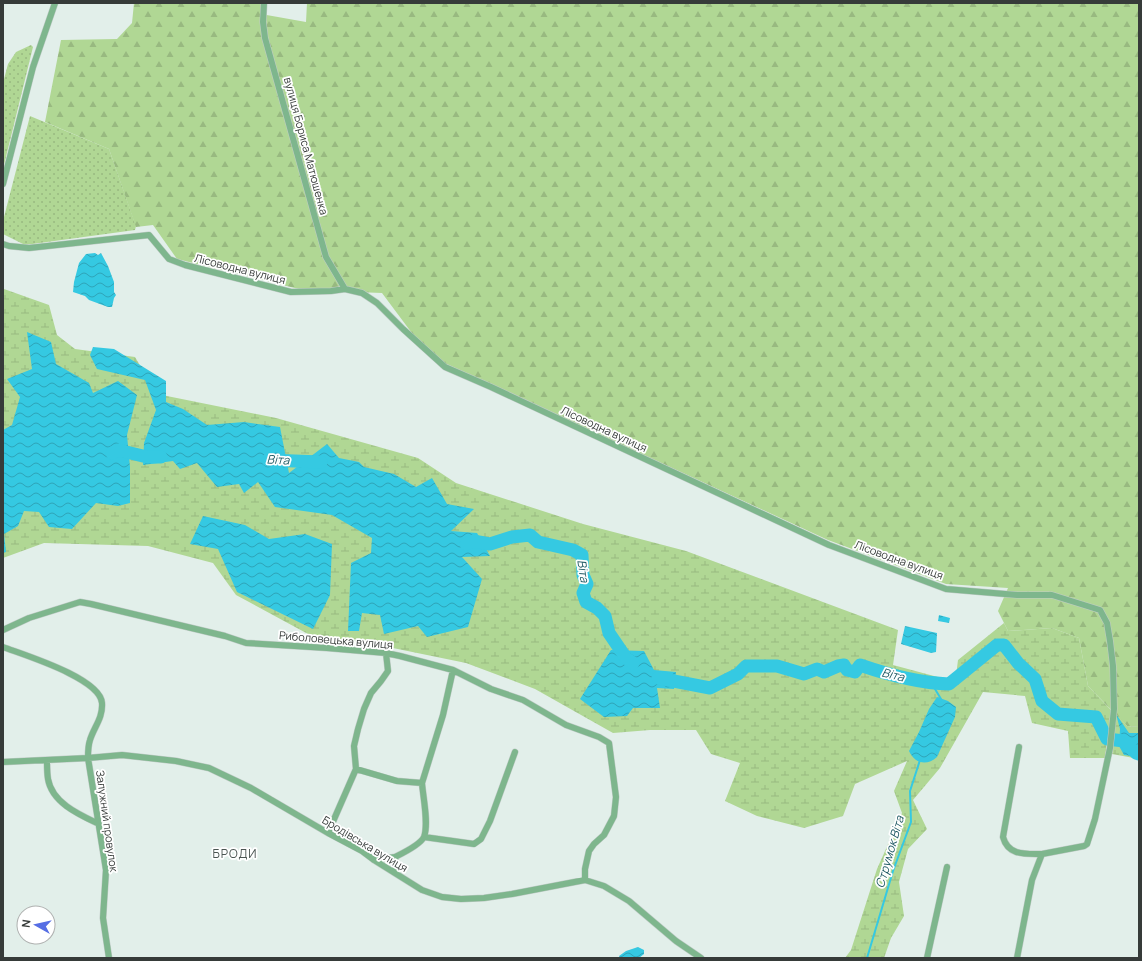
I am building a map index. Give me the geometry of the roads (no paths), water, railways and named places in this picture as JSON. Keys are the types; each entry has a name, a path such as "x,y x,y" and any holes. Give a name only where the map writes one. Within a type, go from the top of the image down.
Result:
{"street":[{"path":"3,184 33,67 55,3"},
{"name":"вулиця Бориса Матюшенка","path":"264,3 263,22 265,38 326,257 345,289"},
{"name":"Лісоводна вулиця","path":"3,244 29,248 149,235 169,259 185,265 291,292 331,291 345,289 362,293 377,302 403,329 445,367 491,387 829,545 946,588 1017,595 1052,596 1100,610 1107,623 1114,666 1114,709 1110,748 1095,819 1087,844 1084,846 1042,854"},
{"name":"Риболовецька вулиця","path":"3,630 29,618 80,602 225,636 246,643 327,648 386,653 400,656 453,670 491,689 523,700 566,725 599,737 609,743 616,797 614,816 604,835 594,844 590,851 585,869 585,880"},
{"name":"Залужний провулок","path":"3,647 74,675 94,688 102,701 100,717 89,740 88,758 106,870 103,918 109,958"},
{"path":"328,833 356,769 354,746 364,709 371,693 388,671 386,653"},
{"path":"374,860 395,857 418,844 424,837 426,821 422,783 442,715 453,670"},
{"path":"1017,958 1032,880 1042,854 1016,852 1007,846 1003,837 1019,747"},
{"path":"424,837 474,844 481,839 490,821 515,752"},
{"name":"Бродівська вулиця","path":"3,762 122,755 176,761 209,768 251,788 362,851 422,890 442,897 461,899 484,898 585,880 604,886 629,901 676,941 701,958"},
{"path":"47,760 48,780 54,793 63,803 78,814 99,824"},
{"path":"356,769 397,781 422,783"},
{"path":"395,857 396,873"},
{"path":"927,958 947,866"}],"water":[{"path":"95,253 98,255 101,253 114,282 114,292 116,295 112,307 89,300 85,296 73,292 79,263 86,254"},
{"path":"27,332 51,342 56,364 89,383 93,393 118,381 137,395 127,435 130,467 130,503 118,506 96,503 72,529 49,527 39,512 24,511 18,526 4,534 6,552 3,553 3,430 12,425 20,397 7,379 32,369"},
{"path":"93,347 114,349 166,381 166,402 183,409 207,425 244,422 280,427 289,473 327,444 339,458 359,462 364,467 394,474 416,487 432,478 447,504 474,509 451,531 477,533 490,556 462,557 482,579 468,627 427,637 418,626 384,634 380,615 362,613 359,631 348,631 351,563 371,553 372,538 332,515 275,507 258,482 244,493 239,484 217,487 197,463 180,469 173,461 143,465 144,443 156,410 145,380 97,369 90,355"},
{"path":"203,516 245,525 269,539 305,534 332,544 330,595 313,629 237,592 218,549 190,544"},
{"path":"939,615 950,618 949,623 938,621"},
{"path":"905,626 937,633 936,652 931,653 901,644"},
{"path":"611,650 644,651 654,670 676,672 674,689 657,688 660,708 633,708 627,716 604,717 580,699"},
{"path":"937,697 948,701 956,707 955,717 937,757 929,762 918,761 914,759 909,751 929,709"},
{"path":"1116,714 1129,733 1139,733 1139,757 1124,755 1119,746 1120,729"},
{"path":"638,947 644,950 644,954 639,958 620,958 619,956 626,951"}],"waterway":[{"name":"Віта","path":"112,453 118,450 147,457 161,457"},
{"name":"Віта","path":"268,460 321,462"},
{"name":"Віта","path":"466,544 473,541 490,544 512,537 530,535 538,542 573,550 582,555 583,575 587,584 583,593 586,602 597,608 605,616 609,633 626,658 633,663"},
{"name":"Віта","path":"658,678 710,688 738,674 746,666 777,666 804,674 817,669 824,672 844,665 847,670 855,672 860,665 904,678 949,684 997,645 1004,645 1018,663 1035,679 1042,701 1058,714 1096,717 1107,739 1124,741 1136,753 1139,754"},
{"name":"Струмок Віта","path":"932,684 941,701"},
{"name":"Струмок Віта","path":"867,958 893,871 911,822 910,791 920,760"}],"district":[{"name":"БРОДИ","path":"235,854"}]}
